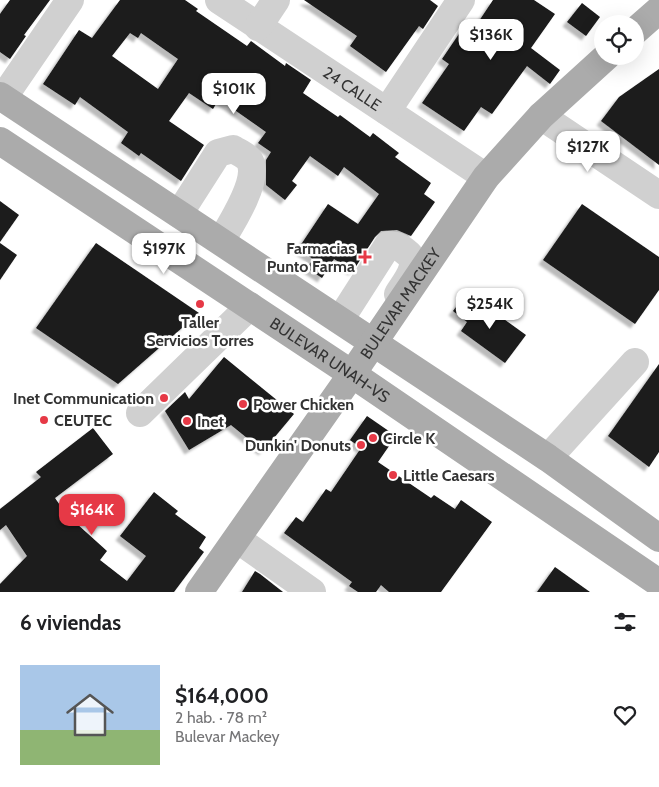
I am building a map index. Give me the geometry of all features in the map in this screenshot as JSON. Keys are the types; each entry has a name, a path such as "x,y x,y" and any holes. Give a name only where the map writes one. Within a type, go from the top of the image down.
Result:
{"main road":[{"path":"644,23 659,10"},
{"name":"BULEVAR MACKEY","path":"199,592 352,374 370,340 486,177 541,116 597,65"},
{"path":"1,97 548,458 659,538"},
{"name":"BULEVAR UNAH-VS","path":"0,141 352,374 659,583"}],"street":[{"path":"1,97 70,0"},
{"name":"24 CALLE","path":"219,0 486,177"},
{"path":"258,27 276,0"},
{"path":"387,111 461,0"},
{"path":"541,116 659,195"},
{"path":"179,214 218,153 233,149 248,158 252,165 247,196 221,241"},
{"path":"340,320 388,244 398,245 410,255 414,268 370,340"},
{"path":"140,413 250,306"},
{"path":"548,458 635,362"},
{"path":"238,539 312,592"}],"building":[{"path":"10,0 50,0 24,35 26,36 10,59 0,52 0,14"},
{"path":"120,0 185,0 198,9 196,11 247,46 251,41 285,66 286,63 311,80 303,93 338,117 340,115 370,137 373,133 399,153 395,157 431,183 424,194 435,202 411,236 397,230 381,231 353,271 334,259 322,278 307,268 313,259 298,249 328,204 358,224 379,194 344,167 338,176 310,156 292,181 297,185 285,200 266,185 266,160 271,152 258,143 266,132 219,99 213,109 189,93 169,121 204,145 181,181 141,153 139,156 121,143 128,132 80,97 75,105 43,84 79,30 92,38","holes":["130,33 138,38 141,33 178,59 158,89 112,56"]},
{"path":"304,0 430,0 438,6 423,29 419,26 386,72 350,46 357,36"},
{"path":"493,0 534,0 555,14 531,48 560,70 550,84 527,66 492,114 481,107 464,131 422,103 449,64 442,59 463,28 471,33"},
{"path":"582,3 597,15 594,15 594,25 586,36 567,22"},
{"path":"659,69 659,165 601,121 619,97"},
{"path":"0,201 19,215 0,242"},
{"path":"582,204 659,257 659,290 635,324 543,260"},
{"path":"0,243 17,255 0,280"},
{"name":"CEUTEC","path":"96,243 199,313 118,384 36,328"},
{"path":"462,299 474,308 479,301 526,335 505,363 461,331 467,322 453,311"},
{"name":"Power Chicken","path":"224,357 294,414 263,451 231,425 189,450 165,411 185,392 189,399"},
{"path":"659,364 659,452 649,467 608,436"},
{"path":"367,416 396,436 378,462 431,498 434,495 455,509 461,500 492,522 441,592 389,592 381,585 376,592 358,592 349,586 352,582 284,533 296,517 303,522 326,489 331,492 361,448 350,440"},
{"path":"93,428 113,454 55,498 66,514 107,551 100,560 127,581 146,556 120,536 154,492 178,511 175,514 206,537 199,548 204,552 174,592 0,592 0,584 27,556 6,525 0,530 0,509 41,477 36,472"},
{"path":"555,567 590,592 537,592"},
{"path":"255,571 260,574 283,592 242,592"}],"place":[{"name":"Farmacias Punto Farma","path":"365,257"},
{"name":"Taller Servicios Torres","path":"200,304"},
{"name":"Inet Communication","path":"164,398"},
{"name":"Power Chicken","path":"243,404"},
{"name":"CEUTEC","path":"44,420"},
{"name":"Inet","path":"187,421"},
{"name":"Circle K","path":"373,438"},
{"name":"Dunkin' Donuts","path":"361,445"},
{"name":"Little Caesars","path":"393,475"}]}
